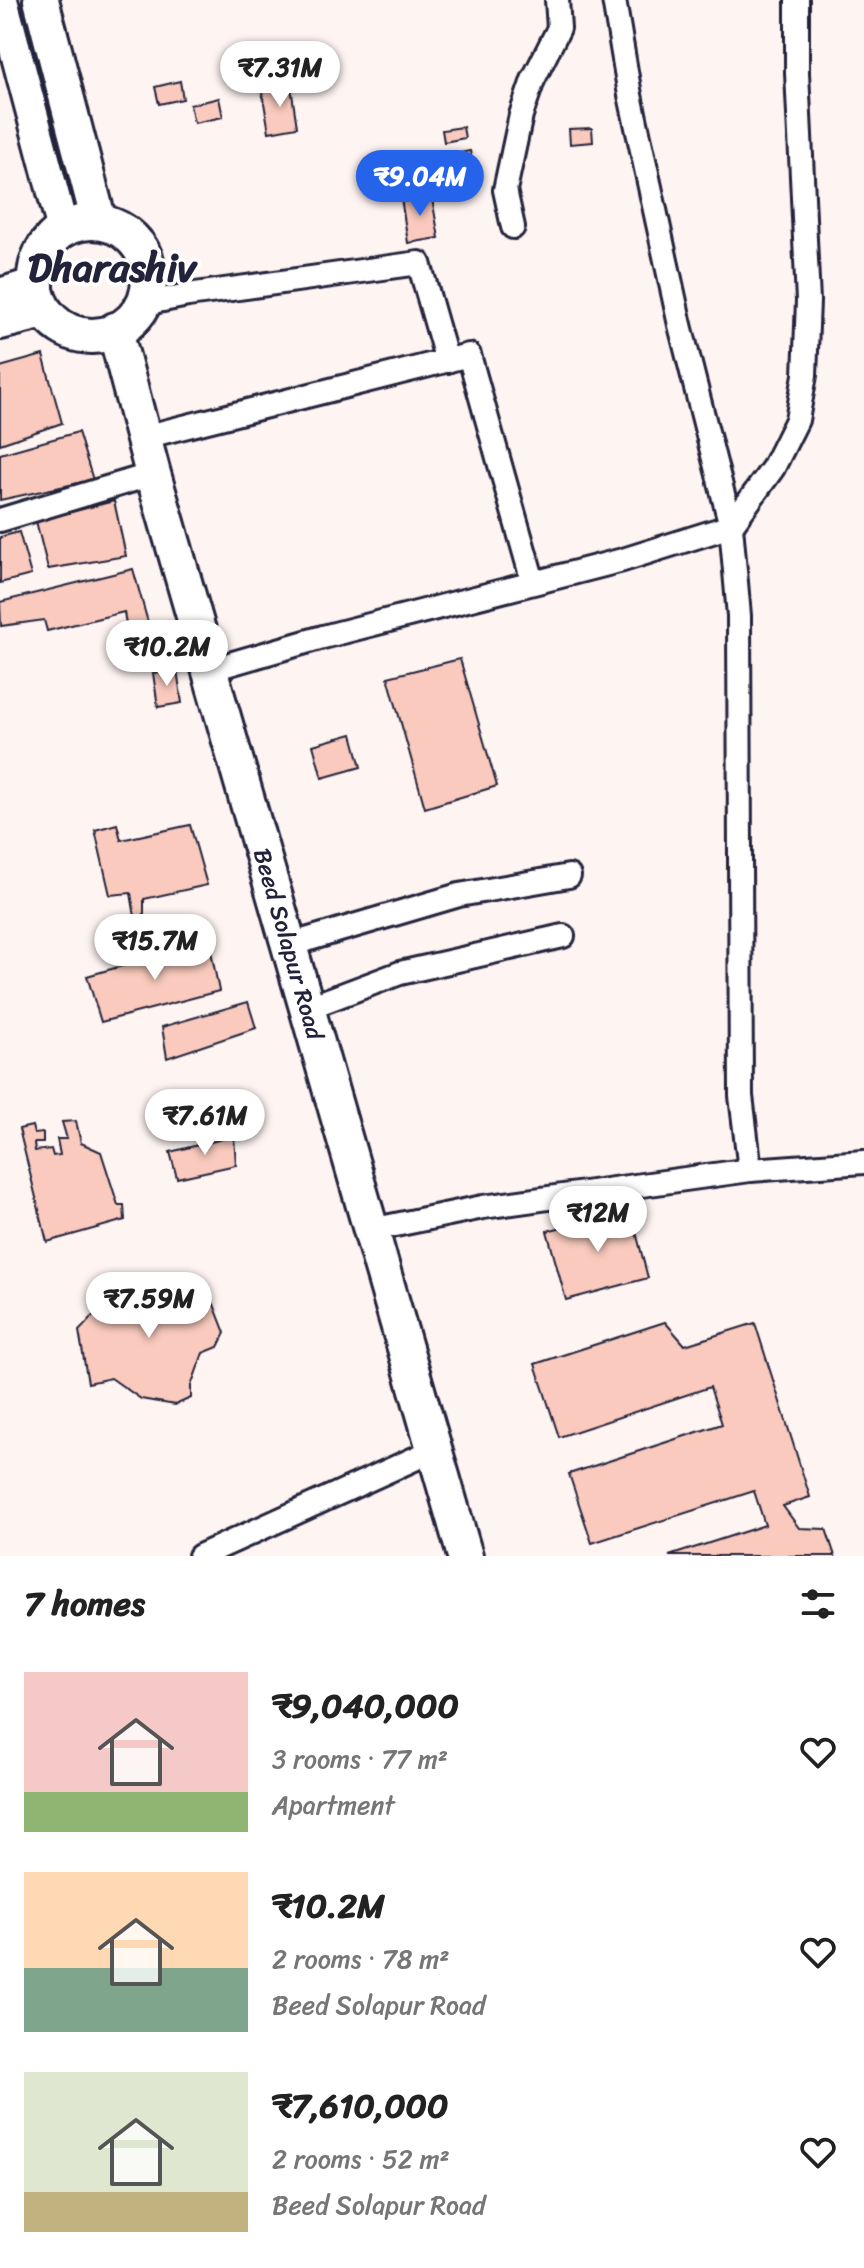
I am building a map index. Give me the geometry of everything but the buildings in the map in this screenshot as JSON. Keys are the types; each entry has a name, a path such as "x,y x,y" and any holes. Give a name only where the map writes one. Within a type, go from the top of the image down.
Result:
{"main road":[{"path":"2,0 63,230"},
{"path":"41,0 99,222"},
{"path":"99,222 115,226 130,236 141,250 148,267 149,284 143,304 132,319 115,330 96,335 76,333 58,325 40,298 35,273 39,256 49,241 79,223 99,222"},
{"path":"0,296 40,298"},
{"path":"0,322 40,298"},
{"name":"Beed Solapur Road","path":"115,330 153,474 465,1556"}],"street":[{"path":"513,227 505,190 521,115 533,80 559,28 557,0"},
{"path":"614,0 630,95 680,325 731,526 739,616 741,1096 750,1170"},
{"path":"209,670 323,637 623,560 731,526 773,468 797,420 805,375 808,301 797,73 797,0"},
{"path":"143,304 419,263 447,361"},
{"path":"144,437 469,355 533,582"},
{"path":"0,520 153,474"},
{"path":"289,945 459,895 569,876"},
{"path":"307,1008 400,973 563,936"},
{"path":"371,1230 483,1207 750,1170 864,1162"},
{"path":"200,1556 434,1450"}],"district":[{"name":"Dharashiv","path":"112,267"}]}
